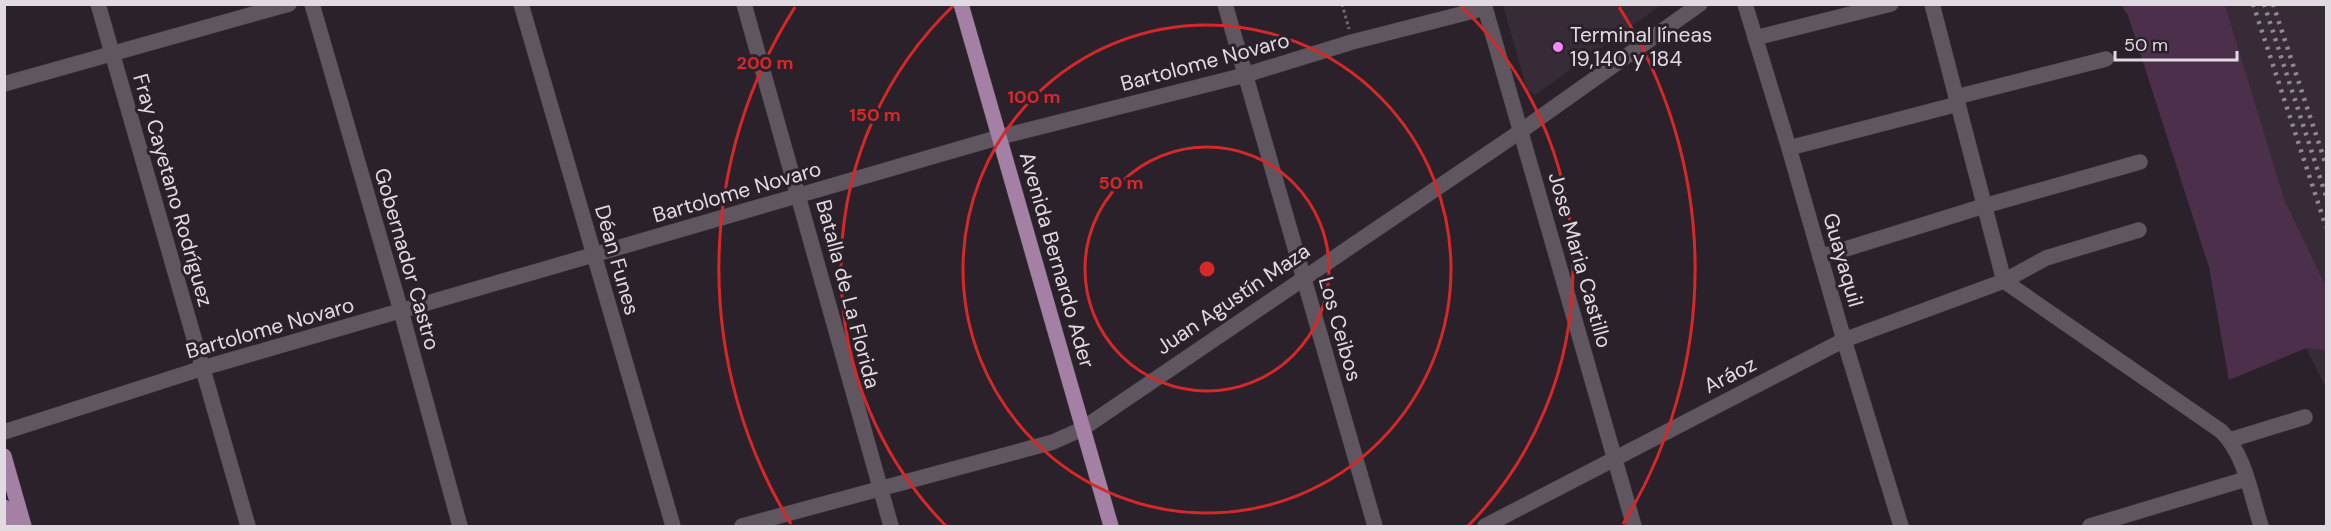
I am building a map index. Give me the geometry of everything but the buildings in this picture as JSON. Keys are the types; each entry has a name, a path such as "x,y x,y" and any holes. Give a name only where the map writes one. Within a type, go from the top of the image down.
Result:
{"main road":[{"name":"Avenida Bernardo Ader","path":"961,4 1111,526"},
{"path":"4,456 24,526"},
{"path":"4,507 10,526"}],"street":[{"name":"Fray Cayetano Rodríguez","path":"98,4 248,526"},
{"path":"4,84 288,4"},
{"name":"Gobernador Castro","path":"312,4 401,311 460,526"},
{"name":"Déan Funes","path":"521,4 673,526"},
{"name":"Batalla de La Florida","path":"744,4 891,526"},
{"name":"Los Ceibos","path":"1225,4 1375,526"},
{"name":"Juan Agustín Maza","path":"742,526 1053,442 1082,429 1521,131 1701,4"},
{"name":"Guayaquil","path":"1745,4 1901,526"},
{"path":"1755,38 1891,4"},
{"path":"1932,4 2004,281 2221,431 2230,440 2238,454 2261,526"},
{"name":"Bartolome Novaro","path":"4,432 203,369 1000,137 1245,75 1352,42 1485,6"},
{"name":"Jose Maria Castillo","path":"1485,6 1634,526"},
{"path":"1789,148 2106,59"},
{"path":"1820,257 1984,206 2140,162"},
{"name":"Aráoz","path":"1485,526 1844,340 2004,281 2046,258 2139,230"},
{"path":"2230,440 2305,417"},
{"path":"2090,526 2246,479"}],"path":[{"path":"1342,4 1352,42"}],"shaded area":[{"name":"Terminal líneas 19,140 y 184","path":"1503,4 1661,5 1535,95 1527,90"},
{"path":"2120,5 2326,5 2326,388 2306,348 2229,380 2209,267 2128,15"},
{"path":"2122,5 2225,5 2284,199 2326,287 2326,350 2306,348 2229,380 2209,267 2128,15"}],"railway":[{"path":"2253,4 2326,227"},
{"path":"2264,4 2326,196"},
{"path":"2273,4 2326,165"}],"place":[{"name":"Terminal líneas 19,140 y 184","path":"1558,47"}]}
